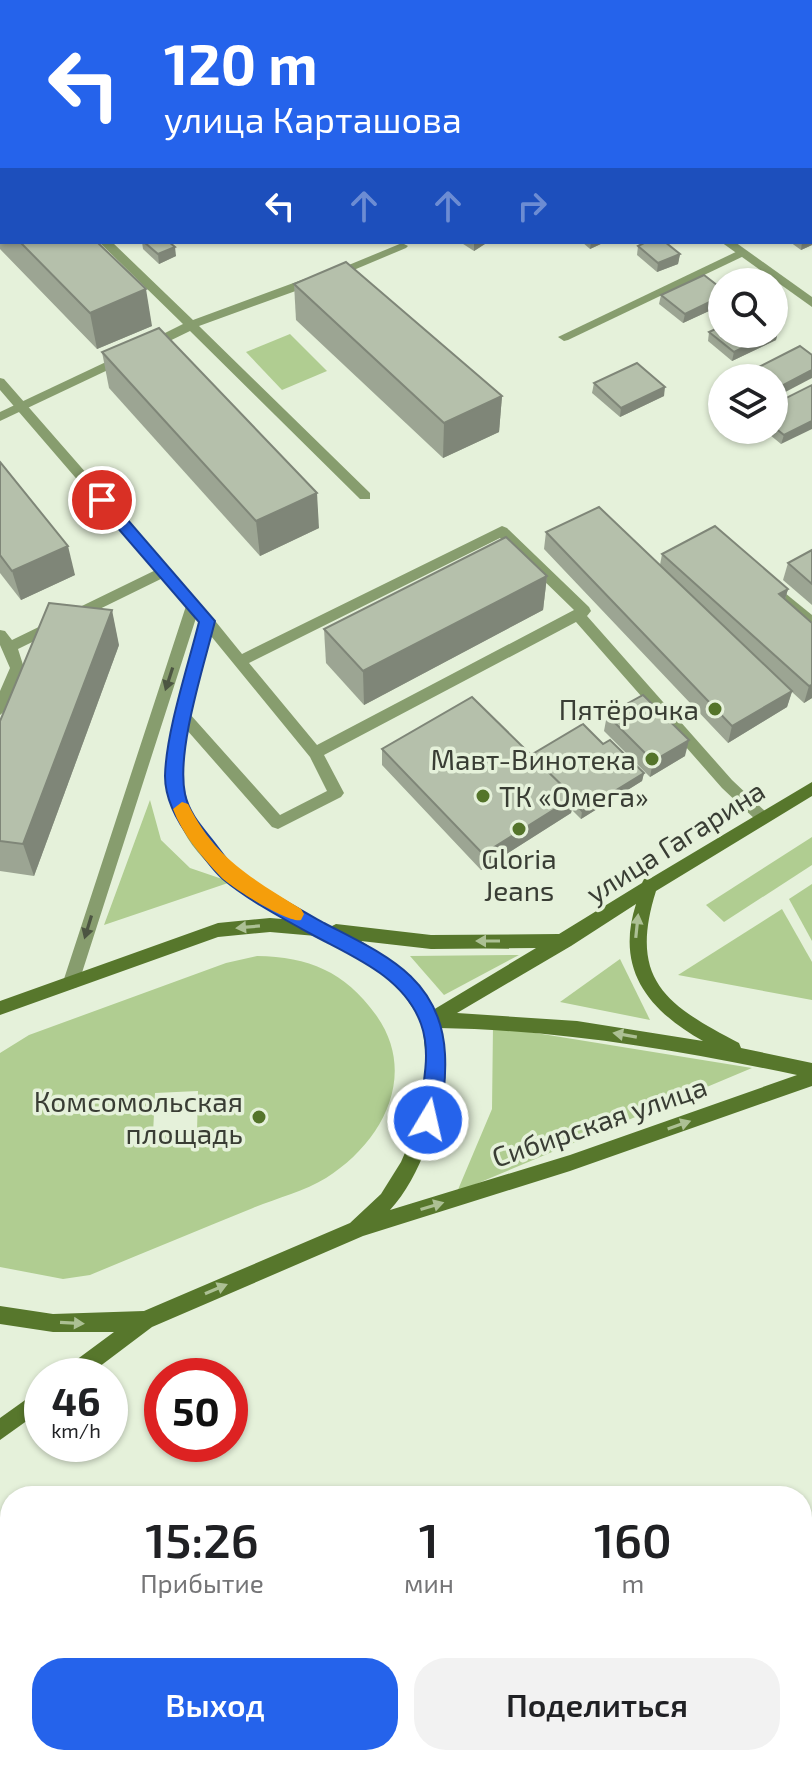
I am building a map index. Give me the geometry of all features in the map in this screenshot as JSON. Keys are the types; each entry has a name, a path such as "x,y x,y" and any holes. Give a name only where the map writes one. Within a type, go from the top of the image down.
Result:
{"main road":[{"name":"улица Гагарина","path":"430,1020 566,941 650,884 812,788"},
{"name":"Сибирская улица","path":"650,884 638,915 636,945 645,979 661,1005 698,1031 752,1058"},
{"path":"0,1008 218,930 270,925 431,942 566,941"},
{"path":"95,1358 145,1320 357,1229 387,1200 407,1168 428,1120 436,1068 430,1020 410,990 384,964 354,945 318,929"},
{"name":"Сибирская улица","path":"430,1020 501,1020 572,1026 812,1071"},
{"name":"Сибирская улица","path":"357,1229 570,1163 812,1078"},
{"path":"0,1315 23,1321 89,1324 145,1320"},
{"path":"0,1430 24,1412"}],"street":[{"path":"107,244 365,496"},
{"path":"730,244 812,303"},
{"path":"0,417 191,325 402,246"},
{"path":"564,337 742,253"},
{"path":"0,382 240,661 315,753 336,793 278,823 184,717"},
{"path":"240,661 502,531 584,611 315,753"},
{"path":"0,709 17,668 5,641 164,571"},
{"path":"769,585 812,623"},
{"path":"71,982 193,605"},
{"path":"577,614 727,784 762,817"},
{"path":"207,621 184,717 174,776 177,797 186,821 229,873 318,929"}],"green space":[{"path":"290,334 327,371 282,390 246,352"},
{"path":"150,800 161,840 190,868 231,882 104,925"},
{"path":"812,837 812,865 724,922 706,905"},
{"path":"812,884 812,941 789,899"},
{"path":"782,909 812,962 812,1000 678,975"},
{"path":"519,955 444,995 410,956"},
{"path":"257,956 293,959 338,977 364,1000 388,1038 394,1061 394,1084 378,1127 346,1163 309,1187 90,1275 63,1279 0,1267 0,1053 29,1035 226,963","holes":["198,1091 197,1132 153,1134 155,1093"]},
{"path":"620,959 650,1020 560,1002"},
{"path":"493,1026 752,1068 457,1192 492,1109"}],"building":[{"path":"22,244 99,244 146,289 90,313"},
{"path":"146,244 171,244 175,247 158,254"},
{"path":"668,244 680,254 658,263 638,246"},
{"path":"346,262 502,396 444,423 294,284"},
{"path":"704,275 708,278 708,303 685,314 661,295"},
{"path":"159,328 317,493 256,521 102,352"},
{"path":"800,346 812,355 812,370 788,383 788,364 765,364"},
{"path":"637,363 665,387 621,408 594,383"},
{"path":"812,385 812,421 788,433 788,397"},
{"path":"0,462 68,546 12,571 0,555"},
{"path":"599,507 792,691 732,726 546,532"},
{"path":"715,526 788,589 779,594 812,623 812,685 809,686 662,554"},
{"path":"506,537 547,576 363,671 324,629"},
{"path":"812,550 812,584 788,563"},
{"path":"49,603 112,610 23,844 0,841 0,721"},
{"path":"643,695 689,740 653,761 607,715"},
{"name":"ТК «Омега»","path":"472,697 574,797 483,854 382,749"},
{"path":"583,724 603,744 610,740 644,773 582,811 573,801 574,797 531,755"}],"slow traffic":[{"path":"182,809 186,821 229,873 295,914"}],"place":[{"name":"Пятёрочка","path":"715,709"},
{"name":"Мавт-Винотека","path":"652,759"},
{"name":"ТК «Омега»","path":"483,796"},
{"name":"Gloria Jeans","path":"519,829"},
{"name":"Комсомольская площадь","path":"259,1117"}],"route":[{"path":"102,500 207,621 184,717 174,776 177,797 186,821 229,873 318,929 354,945 384,964 410,990 430,1020 434,1043 436,1068 428,1120"}]}
